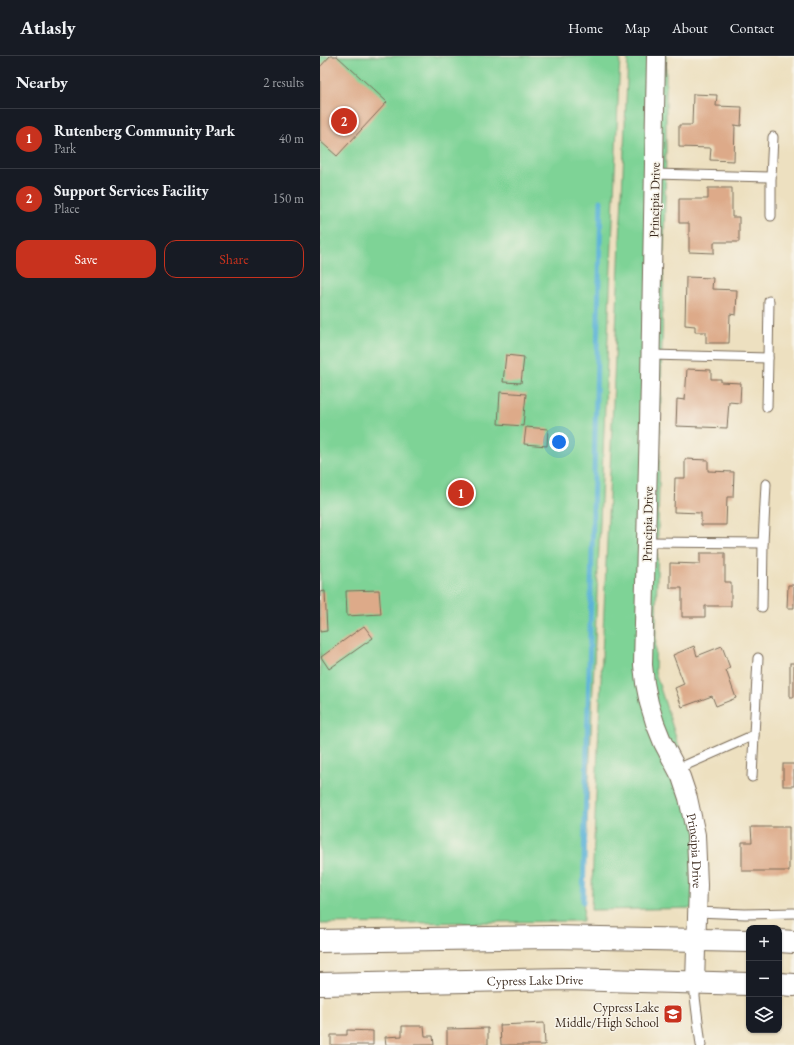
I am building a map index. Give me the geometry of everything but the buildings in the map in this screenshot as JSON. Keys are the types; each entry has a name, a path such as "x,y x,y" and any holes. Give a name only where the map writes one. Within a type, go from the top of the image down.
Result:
{"main road":[{"path":"320,941 551,936 746,941"},
{"path":"782,942 794,942"},
{"name":"Cypress Lake Drive","path":"320,984 568,980 746,984"},
{"path":"782,984 794,985"}],"street":[{"name":"Principia Drive","path":"656,56 651,356 643,665 645,684 655,723 681,777 688,798 696,835 698,885 695,982"}],"lane":[{"path":"771,216 773,137"},
{"path":"654,174 771,177"},
{"path":"767,407 769,301"},
{"path":"651,356 768,358"},
{"path":"762,607 766,484"},
{"path":"646,542 764,543"},
{"path":"752,777 758,658"},
{"path":"677,769 754,735"},
{"path":"697,912 745,914 794,913"},
{"path":"695,982 694,997 701,1045"}],"green space":[{"path":"320,56 620,56 583,921 320,924"},
{"path":"628,56 666,56 666,152 655,672 704,821 705,908 591,910"}],"waterway":[{"path":"583,902 601,201"}],"place":[{"name":"Support Services Facility","path":"344,121"},
{"name":"Rutenberg Community Park","path":"461,493"},
{"name":"Cypress Lake Middle/High School","path":"673,1014"}]}
